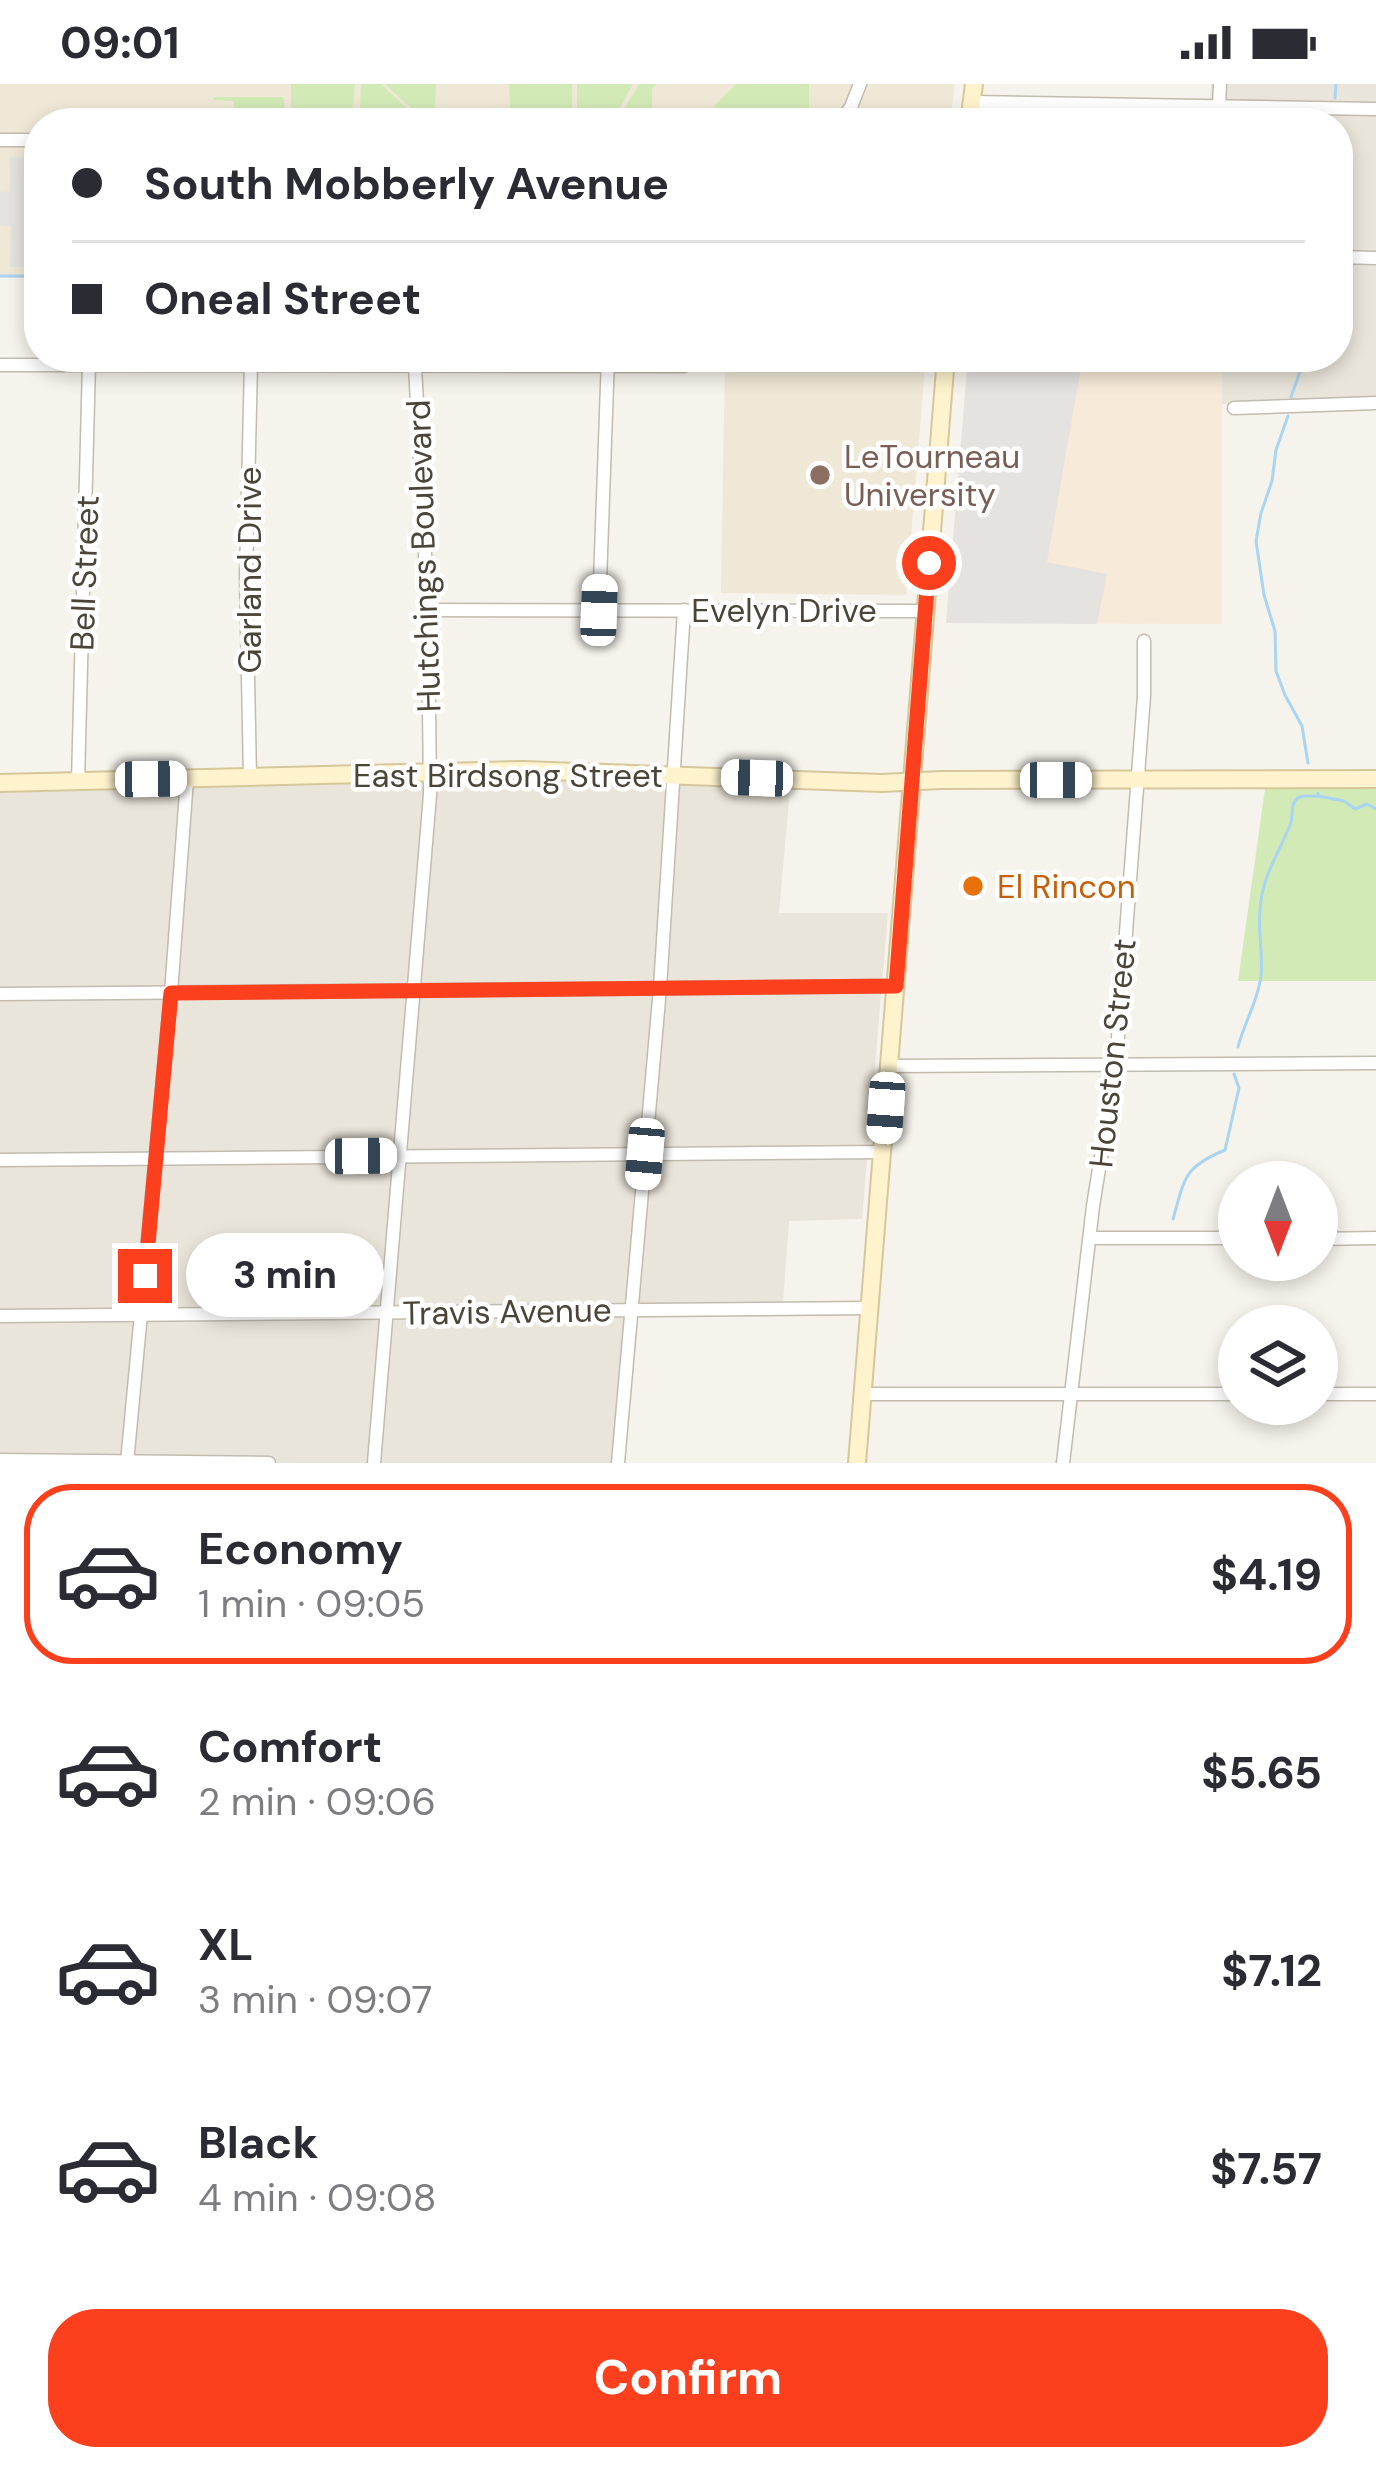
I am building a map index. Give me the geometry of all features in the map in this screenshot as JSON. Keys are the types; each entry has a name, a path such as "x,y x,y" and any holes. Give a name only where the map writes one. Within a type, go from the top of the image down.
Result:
{"street":[{"path":"973,93 1220,108 1220,84"},
{"name":"Bell Street","path":"78,781 89,372"},
{"name":"Garland Drive","path":"250,777 246,574 251,372"},
{"name":"Hutchings Boulevard","path":"374,1463 430,772 428,610 415,372"},
{"path":"599,610 608,372"},
{"path":"857,1463 945,372"},
{"path":"1234,408 1376,403"},
{"name":"Evelyn Drive","path":"428,610 925,611"},
{"path":"618,1463 660,988 684,610"},
{"name":"Houston Street","path":"1064,1463 1090,1238 1117,1064 1144,641"},
{"name":"East Birdsong Street","path":"0,783 523,770 912,782 1376,778"},
{"path":"128,1462 187,778"},
{"path":"0,994 896,986"},
{"path":"889,1066 1376,1063"},
{"path":"0,1160 883,1152"},
{"path":"1090,1238 1218,1238"},
{"path":"1338,1239 1376,1238"},
{"name":"Travis Avenue","path":"0,1316 870,1308"},
{"path":"862,1394 1218,1394"},
{"path":"1338,1394 1376,1394"},
{"path":"0,1460 268,1463"}],"shaded area":[{"path":"0,84 955,84 952,108 24,108 24,278 0,278"},
{"path":"1211,84 1376,84 1376,397 1222,404 1222,372 1353,372 1353,108 1210,108"},
{"path":"10,157 24,157 24,267 10,267 11,226 0,225 0,192 10,191"},
{"name":"LeTourneau University","path":"725,372 925,372 906,595 721,593"},
{"path":"967,372 1080,372 1047,562 1107,574 1097,624 946,623"},
{"path":"969,372 1222,372 1222,624 946,623"},
{"path":"534,777 790,789 779,913 888,913 862,1219 789,1221 782,1316 637,1315 625,1463 0,1463 0,791"}],"green space":[{"path":"291,84 355,84 353,108 291,106"},
{"path":"361,84 381,84 406,108 360,108"},
{"path":"385,84 436,84 435,108 411,108"},
{"path":"509,84 572,84 572,108 510,108"},
{"path":"577,84 633,84 619,108 577,108"},
{"path":"639,84 657,84 652,89 652,108 625,108"},
{"path":"736,84 809,84 809,108 712,108"},
{"path":"283,97 285,107 234,108 234,101 214,100"},
{"path":"1376,788 1376,981 1238,981 1265,789"}],"waterway":[{"path":"1335,98 1336,84"},
{"path":"0,276 24,276"},
{"path":"1291,397 1300,372"},
{"path":"1288,416 1256,541 1275,631 1276,671 1302,726 1308,763"},
{"path":"1318,793 1355,809 1367,804 1376,809"},
{"path":"1238,1047 1261,976 1264,885 1295,801 1318,796"},
{"path":"1173,1219 1188,1175 1225,1150 1239,1088 1234,1074"}],"place":[{"name":"LeTourneau University","path":"820,475"},
{"name":"El Rincon","path":"973,886"}],"route":[{"path":"145,1276 171,993 896,986 929,563"}]}
